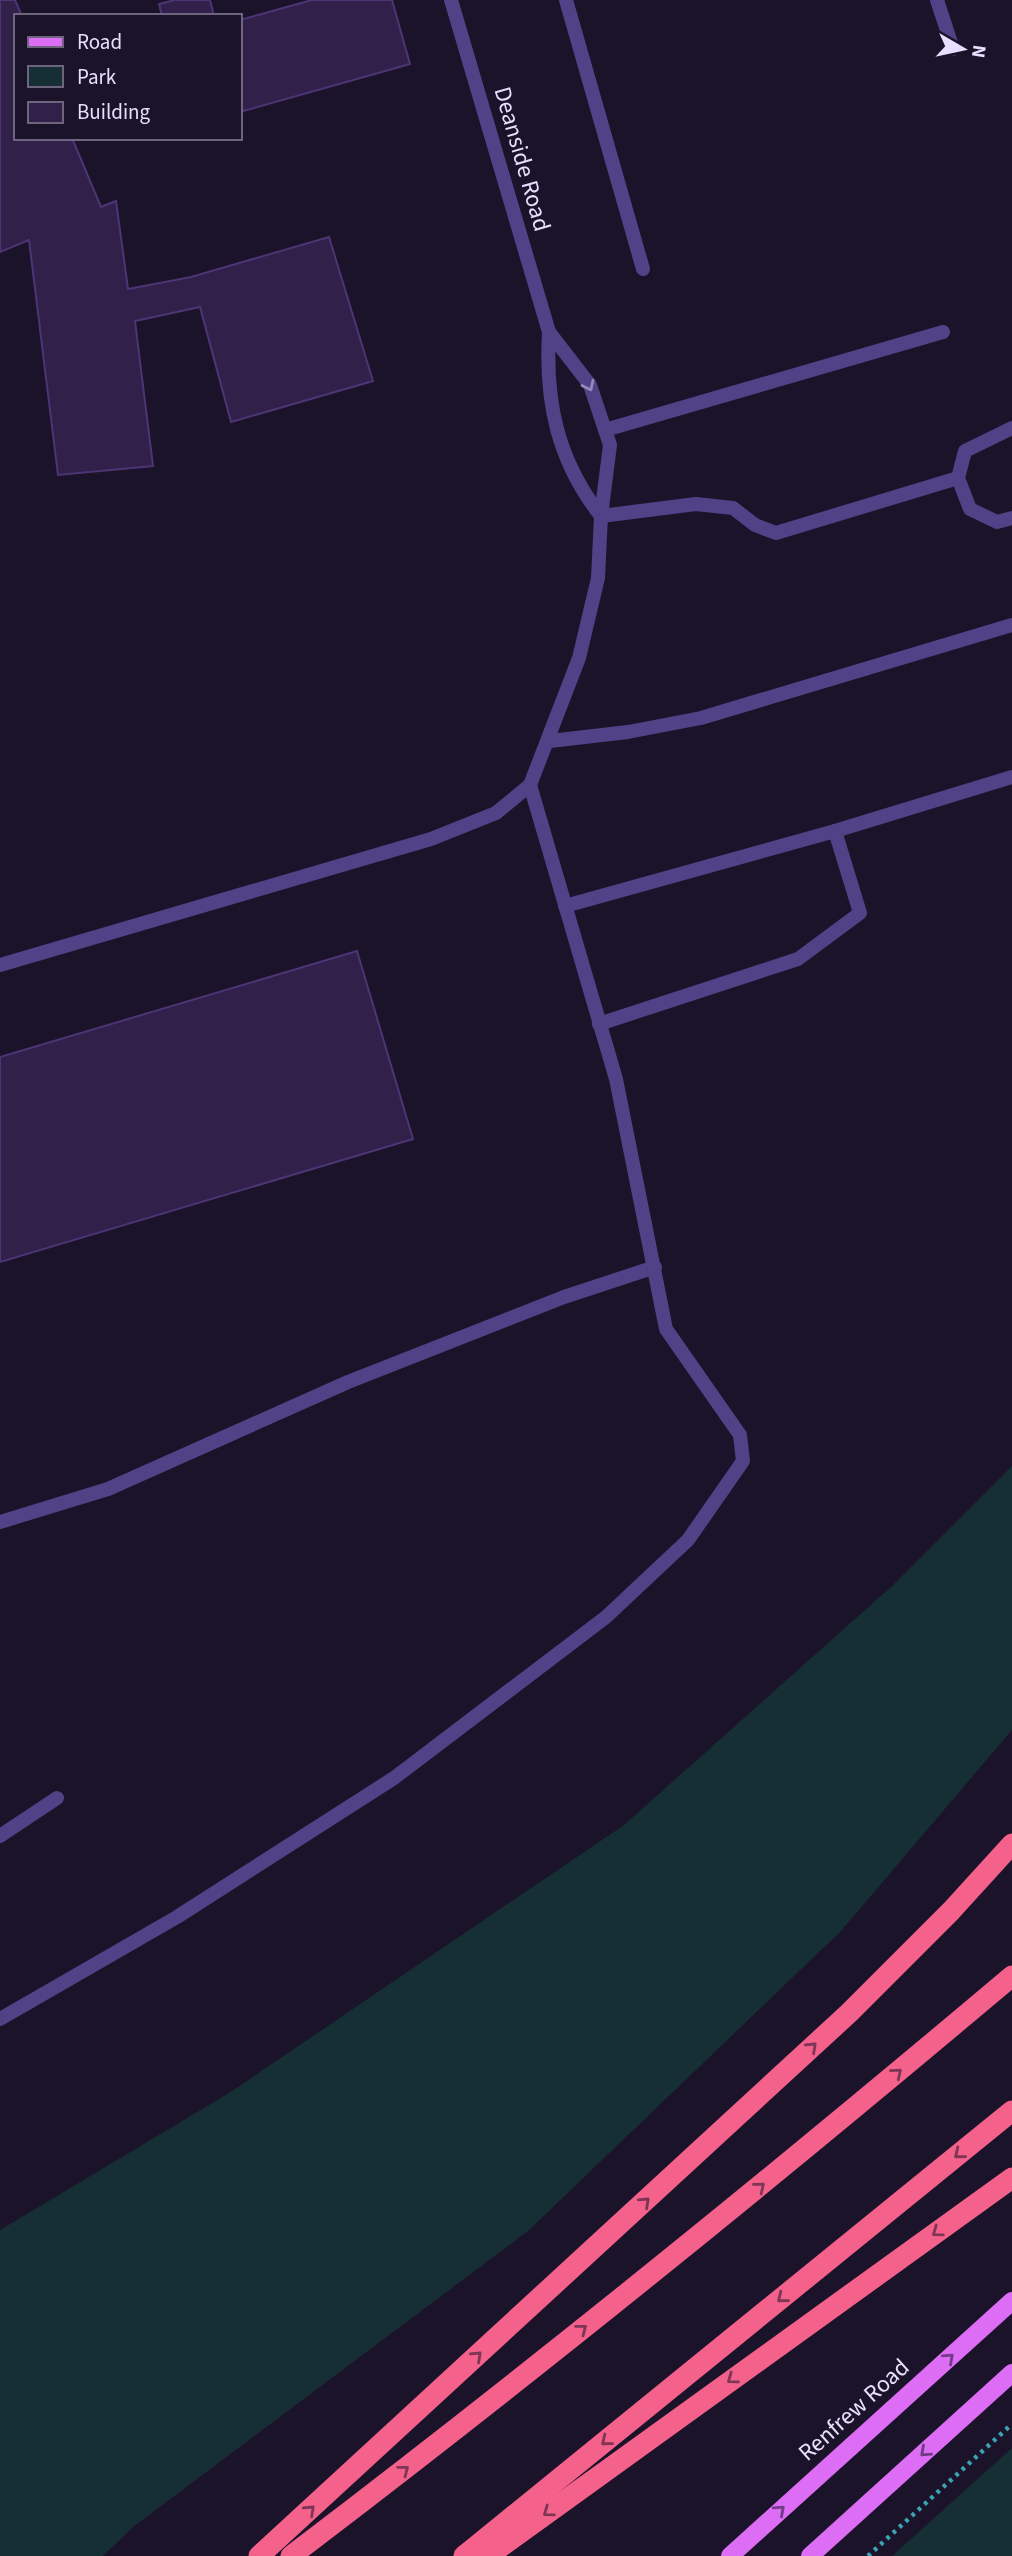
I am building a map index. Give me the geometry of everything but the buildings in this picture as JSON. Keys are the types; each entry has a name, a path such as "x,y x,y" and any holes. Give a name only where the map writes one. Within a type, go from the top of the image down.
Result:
{"highway":[{"path":"260,2556 838,2022 951,1911 1012,1843"},
{"path":"291,2556 637,2286 826,2133 1012,1976"},
{"path":"464,2556 1012,2111"},
{"path":"488,2556 1012,2178"}],"main road":[{"name":"Renfrew Road","path":"740,2553 1012,2301"},
{"path":"810,2556 1012,2373"}],"street":[{"name":"Deanside Road","path":"451,0 549,332"},
{"path":"566,0 643,269"},
{"path":"937,0 954,49"},
{"path":"0,965 431,839 496,813 530,785 550,741 579,659 598,578 601,516 610,445 590,385 549,332"},
{"path":"549,332 550,398 566,461 580,489 601,516"},
{"path":"605,430 943,332"},
{"path":"1012,428 965,451 958,478 970,509 997,522 1012,518"},
{"path":"601,516 696,504 733,509 755,525 776,534 958,478"},
{"path":"550,741 628,732 701,718 1012,625"},
{"path":"565,906 835,831 1012,777"},
{"path":"0,2019 177,1917 394,1778 606,1616 688,1540 743,1461 740,1435 666,1329 616,1079 530,785"},
{"path":"599,1024 798,960 860,913 835,831"},
{"path":"0,1522 108,1489 348,1382 564,1297 655,1266"},
{"path":"0,1836 57,1798"}],"path":[{"path":"868,2556 1012,2424"}],"green space":[{"path":"1012,1466 1012,1730 841,1931 528,2231 133,2527 103,2556 0,2556 0,2230 229,2093 624,1825 892,1586"},
{"path":"1012,2448 1012,2556 892,2556"}]}
